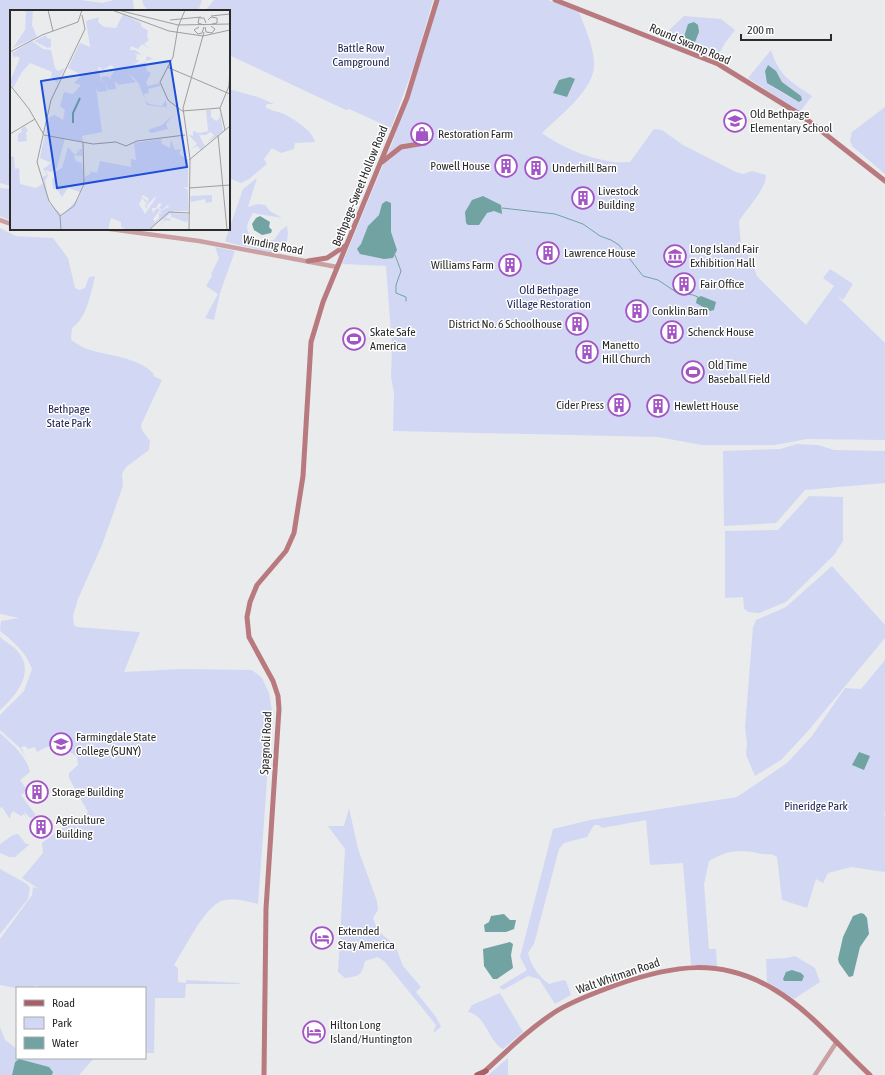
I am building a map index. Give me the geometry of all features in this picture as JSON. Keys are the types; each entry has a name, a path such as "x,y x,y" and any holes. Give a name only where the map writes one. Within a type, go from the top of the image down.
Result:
{"main road":[{"name":"Bethpage-Sweet Hollow Road","path":"308,380 311,342 323,302 381,163 416,72 437,0"},
{"name":"Round Swamp Road","path":"555,0 718,64 801,115 885,181"},
{"path":"381,163 401,147 425,143"},
{"path":"308,261 327,258 347,244"},
{"name":"Spagnoli Road","path":"264,1075 266,915 279,708 278,696 273,681 249,637 247,617 254,591 286,551 294,533 302,484 308,380"},
{"name":"Walt Whitman Road","path":"484,1073 545,1019 568,1004 645,975 680,968 720,969 740,974 765,984 792,1002 870,1075"},
{"path":"477,1075 484,1073"}],"street":[{"path":"0,220 10,224"},
{"name":"Winding Road","path":"117,230 199,241 338,267"},
{"path":"815,1075 836,1043"}],"green space":[{"path":"0,0 81,0 102,3 114,0 133,0 134,10 10,10 10,186 0,183"},
{"path":"142,0 202,0 198,10 148,10 144,6"},
{"name":"Battle Row Campground","path":"214,0 433,0 415,63 391,128 349,109 346,110 230,55 230,10 206,10"},
{"name":"Old Bethpage Village Restoration","path":"438,0 548,0 579,12 593,53 594,66 588,85 582,94 542,133 561,145 584,155 608,161 630,162 654,129 662,130 683,145 736,172 743,174 752,171 766,175 763,186 756,199 739,221 741,246 748,251 757,276 806,325 834,286 823,278 830,269 853,284 843,300 836,295 885,343 885,440 807,439 775,445 702,445 658,437 393,431 394,393 391,377 392,346 386,266 342,264 393,141"},
{"path":"684,16 721,19 735,30 725,43 716,59 659,40"},
{"path":"771,50 774,59 786,77 812,96 800,112 748,78","holes":["779,76 782,82 801,96 791,98 771,86"]},
{"path":"230,89 258,97 274,104 267,104 265,107 290,117 299,123 311,134 315,142 295,143 294,149 281,153 272,148 264,159 267,164 249,179 241,183 230,178"},
{"path":"885,107 885,174 852,146 850,140 852,132"},
{"path":"257,178 248,207 258,204 265,205 270,211 282,218 253,213 247,227 251,237 274,240 281,230 287,226 288,233 286,248 277,253 241,246 225,241 243,189"},
{"path":"0,188 10,189 10,221 0,216"},
{"name":"Bethpage State Park","path":"0,228 16,236 53,238 68,258 75,288 79,290 85,288 89,277 95,276 85,312 77,324 72,328 71,340 87,349 132,360 147,368 154,374 153,376 162,380 141,425 142,430 150,441 149,450 126,467 122,474 123,486 102,545 78,599 73,616 74,625 77,627 140,632 124,672 180,669 252,670 262,678 269,693 272,711 258,904 233,899 219,902 200,922 174,965 178,968 178,982 186,983 186,980 241,983 186,984 185,998 155,998 154,1053 146,1053 146,987 37,987 36,985 32,987 16,988 0,985 0,939 32,895 33,887 39,889 22,878 43,853 42,843 64,826 63,823 68,819 67,817 70,816 73,820 84,817 88,812 69,778 69,773 78,765 77,757 66,749 54,745 37,752 35,747 28,749 25,746 21,747 25,756 20,748 0,730 0,715 24,691 32,669 23,652 15,643 0,631 1,621 19,618 0,614"},
{"path":"215,247 235,251 220,293 214,320 205,318 218,294 206,286 212,276 211,274 219,258"},
{"path":"797,444 818,445 834,450 885,451 885,483 805,490 776,523 724,526 723,451 780,449"},
{"path":"809,496 843,497 843,541 834,555 786,602 759,613 748,612 744,609 743,597 725,598 725,531 778,530"},
{"path":"832,566 885,625 885,638 808,731 781,760 755,776 746,755 747,744 745,727 753,627 756,620 786,607"},
{"path":"0,637 19,653 24,663 25,671 21,685 11,699 0,710"},
{"name":"Pineridge Park","path":"885,660 885,872 851,867 828,873 823,883 816,879 807,908 782,900 777,857 741,851 716,857 709,861 704,884 709,949 716,949 717,966 691,965 683,863 650,865 646,820 602,828 599,825 594,825 587,837 564,843 559,849 534,944 528,953 538,974 549,984 563,980 566,981 571,995 555,1004 539,979 528,976 503,990 499,987 527,970 520,957 553,829 590,820 737,797 787,763 812,736 845,688 861,689"},
{"path":"0,733 26,761 30,772 20,780 27,790 21,795 35,814 35,817 30,818 24,811 27,819 24,814 21,816 13,811 10,819 2,807 0,808"},
{"path":"349,808 358,849 377,901 378,910 373,918 378,931 395,945 403,966 421,987 416,992 436,1017 441,1027 433,1033 436,1025 385,962 378,957 365,961 361,972 357,976 345,978 338,972 345,849 328,826 344,826"},
{"path":"18,834 26,844 30,844 15,857 9,857 0,853 0,844 13,835"},
{"path":"0,869 27,884 30,888 28,899 0,934"},
{"path":"795,956 815,968 820,982 794,999 767,982 766,959"},
{"path":"500,993 523,1032 503,1049 494,1040 479,1018 468,1012 472,1005"},
{"path":"0,1027 5,1040 16,1048 16,1059 93,1059 79,1075 52,1075 53,1072 23,1060 15,1061 12,1075 0,1075"},
{"path":"508,1058 508,1075 488,1075"}],"water":[{"path":"694,22 698,25 699,32 695,42 688,45 683,40 688,24"},
{"path":"768,65 776,71 782,82 801,96 802,100 799,102 767,83 765,71"},
{"path":"570,77 575,79 567,97 553,93 559,80"},
{"path":"483,196 501,205 502,214 494,211 487,213 479,225 468,225 466,223 465,212 472,200"},
{"path":"386,201 391,203 391,232 397,250 393,258 384,259 360,254 357,249 361,244 368,226 379,215 382,204"},
{"path":"260,216 270,222 269,227 272,230 271,233 262,235 254,230 252,224 256,218"},
{"path":"701,296 716,302 714,310 710,311 696,303 697,298"},
{"path":"859,752 870,756 864,770 852,765"},
{"path":"861,913 867,918 869,934 860,947 853,976 849,977 839,963 838,959 843,937 853,916"},
{"path":"504,914 510,920 516,920 514,929 506,932 485,932 484,925 489,922 491,916"},
{"path":"510,942 513,944 511,955 513,968 497,979 493,979 484,966 483,949"},
{"path":"792,970 801,973 804,976 802,981 784,981 783,979 786,972"},
{"path":"19,1059 49,1067 53,1072 52,1075 12,1075 15,1062"}],"waterway":[{"path":"502,208 555,214 583,224 600,236 619,245 643,276 658,280 676,292 698,297"},
{"path":"395,255 401,271 396,285 396,293 406,297 406,301"}],"place":[{"name":"Old Bethpage Elementary School","path":"735,121"},
{"name":"Restoration Farm","path":"422,134"},
{"name":"Powell House","path":"506,166"},
{"name":"Underhill Barn","path":"536,168"},
{"name":"Livestock Building","path":"583,198"},
{"name":"Lawrence House","path":"548,253"},
{"name":"Long Island Fair Exhibition Hall","path":"675,256"},
{"name":"Williams Farm","path":"510,265"},
{"name":"Fair Office","path":"684,284"},
{"name":"Conklin Barn","path":"637,311"},
{"name":"District No. 6 Schoolhouse","path":"577,324"},
{"name":"Schenck House","path":"672,332"},
{"name":"Skate Safe America","path":"354,339"},
{"name":"Manetto Hill Church","path":"587,352"},
{"name":"Old Time Baseball Field","path":"693,372"},
{"name":"Cider Press","path":"619,405"},
{"name":"Hewlett House","path":"658,406"},
{"name":"Farmingdale State College (SUNY)","path":"61,744"},
{"name":"Storage Building","path":"37,792"},
{"name":"Agriculture Building","path":"41,827"},
{"name":"Extended Stay America","path":"322,938"},
{"name":"Hilton Long Island/Huntington","path":"314,1032"}]}
